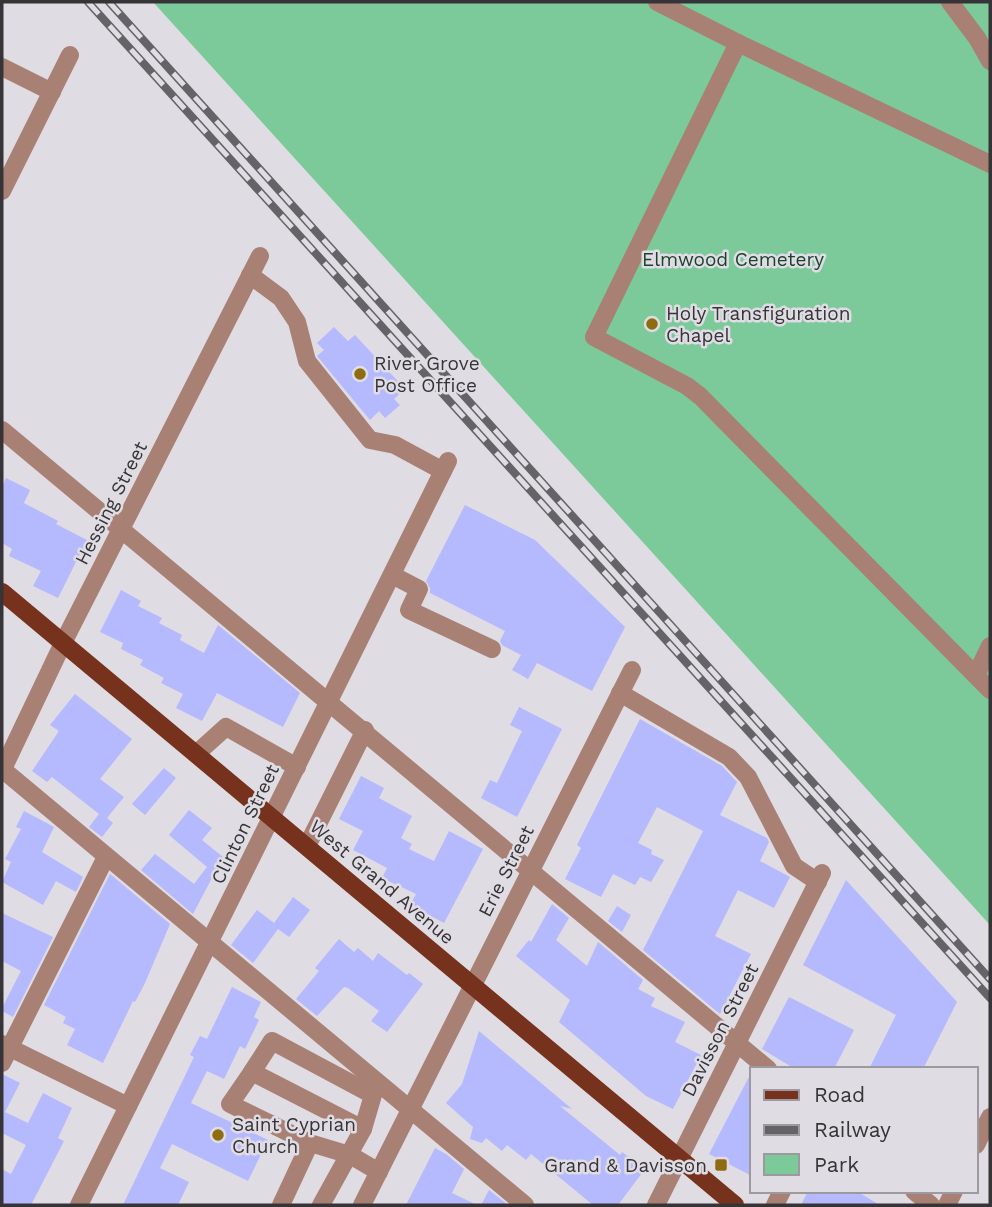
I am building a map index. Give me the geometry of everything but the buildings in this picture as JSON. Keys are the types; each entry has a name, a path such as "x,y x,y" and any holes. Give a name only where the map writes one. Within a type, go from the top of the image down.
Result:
{"main road":[{"name":"West Grand Avenue","path":"2,592 734,1205"}],"street":[{"path":"657,2 990,164"},
{"path":"950,2 984,37 990,61"},
{"path":"738,43 594,337 687,386 700,396 990,690"},
{"path":"2,191 70,55"},
{"path":"2,67 52,92"},
{"name":"Hessing Street","path":"2,770 63,643 260,256"},
{"name":"Clinton Street","path":"79,1205 446,466 395,445 370,440 307,361 297,322 281,298 250,275"},
{"path":"2,430 365,730 766,1067"},
{"path":"392,575 419,589 410,610 492,649"},
{"path":"976,675 990,646"},
{"name":"Erie Street","path":"362,1205 632,670"},
{"name":"Davisson Street","path":"620,693 729,757 748,777 794,866 820,877 656,1205"},
{"path":"196,754 226,726 297,767"},
{"path":"307,846 365,730"},
{"path":"2,770 520,1203"},
{"path":"106,857 4,1052 128,1106"},
{"path":"321,1205 350,1155 363,1129 373,1095 272,1041 230,1104 310,1143 350,1155 379,1172"},
{"path":"252,1072 363,1129"},
{"path":"978,1141 990,1117"},
{"path":"281,1205 310,1143"},
{"path":"916,1193 931,1205"}],"green space":[{"name":"Elmwood Cemetery","path":"153,2 990,2 990,925"}],"railway":[{"path":"88,2 990,998"},
{"path":"109,2 990,979"}],"place":[{"name":"Holy Transfiguration Chapel","path":"652,324"},
{"name":"River Grove Post Office","path":"360,374"},
{"name":"Saint Cyprian Church","path":"218,1135"},
{"name":"Grand & Davisson","path":"721,1165"}]}
